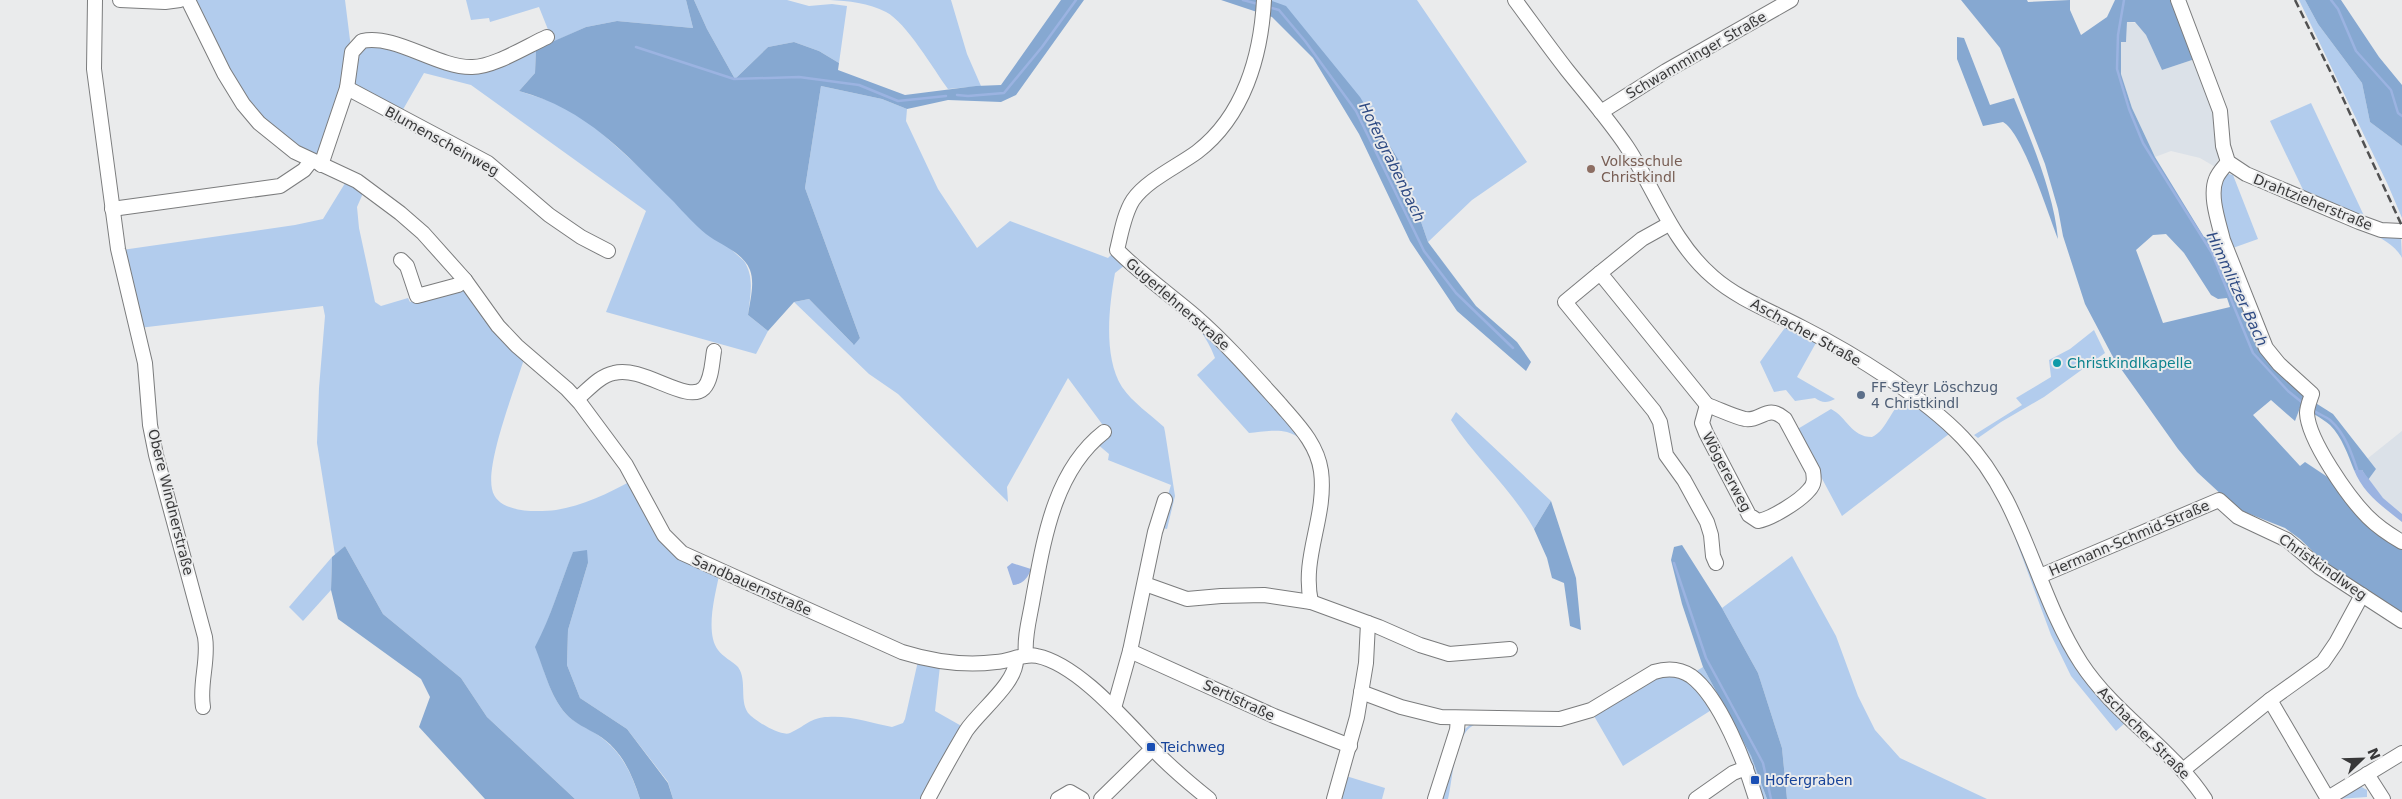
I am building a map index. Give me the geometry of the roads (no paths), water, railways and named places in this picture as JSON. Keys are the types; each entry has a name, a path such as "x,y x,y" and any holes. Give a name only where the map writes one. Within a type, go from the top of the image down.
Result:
{"street":[{"name":"Obere Windnerstraße","path":"95,0 94,70 118,249 145,363 150,425 205,637 206,658 201,694 203,707"},
{"path":"120,0 165,2 180,0"},
{"name":"Sandbauernstraße","path":"188,0 224,73 243,104 259,123 278,140 316,163 357,181 423,233 465,280 498,326 517,346 577,399 626,466 664,534 682,553 902,652 922,658 957,662 995,663 1021,657 1044,658 1066,669 1114,708 1152,748 1209,799"},
{"name":"Aschacher Straße","path":"1515,0 1631,154 1669,224 1691,254 1724,286 1829,342 1905,390 1951,426 1972,447 1994,478 2015,518 2069,643 2089,676 2125,716 2183,770 2205,799"},
{"name":"Schwamminger Straße","path":"1601,112 1666,71 1791,0"},
{"path":"2178,0 2220,111 2223,146 2228,162 2216,177 2214,187 2222,240 2266,348 2310,402 2310,429 2321,452 2341,482 2367,516 2402,542"},
{"name":"Gugerlehnerstraße","path":"1264,6 1255,61 1246,87 1233,112 1217,133 1197,151 1162,174 1134,199 1123,224 1117,250 1227,347 1310,441 1319,462 1322,489 1320,512 1307,577 1311,602"},
{"path":"112,209 280,186 316,163 346,88 352,52 362,41 377,40 446,63 473,68 493,62 547,37"},
{"name":"Blumenscheinweg","path":"346,88 488,164 549,215 608,251"},
{"name":"Drahtzieherstraße","path":"2228,162 2246,174 2359,222 2381,230 2402,231"},
{"path":"1669,224 1642,239 1565,302 1654,411 1660,422 1666,455 1684,480 1707,522 1716,563"},
{"path":"401,260 407,266 417,296 458,285 465,280"},
{"path":"1600,272 1707,405"},
{"path":"577,399 602,378 623,371 642,373 685,392 696,393 704,387 709,378 714,351"},
{"name":"Wögererweg","path":"1707,405 1744,419 1770,412 1778,414 1785,419 1813,471 1814,480 1810,490 1768,520 1758,521 1749,514 1706,433 1702,422 1707,405"},
{"path":"928,799 967,731 1008,680 1021,657 1026,640 1046,530 1053,508 1077,461 1091,442 1104,432"},
{"path":"1114,708 1130,651 1155,532 1165,500"},
{"name":"Hermann-Schmid-Straße","path":"2040,576 2219,500"},
{"name":"Christkindlweg","path":"2219,500 2238,517 2287,540 2319,566 2402,621"},
{"path":"1145,584 1187,599 1264,595 1311,602 1420,645 1448,654 1510,649"},
{"path":"2183,770 2270,700 2323,662 2336,644 2362,595"},
{"path":"1334,799 1350,746 1361,692 1367,654 1368,623"},
{"name":"Sertlstraße","path":"1130,651 1274,716 1350,746"},
{"path":"1361,692 1421,713 1458,718 1560,719 1577,716 1606,702 1654,672 1672,669 1691,676 1707,693 1724,722 1746,768 1756,799"},
{"path":"2270,700 2328,798 2402,753"},
{"path":"1435,799 1457,730 1458,718"},
{"path":"1101,799 1152,748"},
{"path":"1696,799 1733,773 1746,768"},
{"path":"2367,774 2381,799"},
{"path":"1058,799 1070,792 1082,799"}],"waterway":[{"path":"957,95 1004,93 1042,47 1076,0"},
{"name":"Hofergrabenbach","path":"1243,0 1258,4"},
{"name":"Himmlitzer Bach","path":"2124,0 2118,35 2117,69 2129,109 2143,143 2212,253 2253,353 2288,391 2304,404"},
{"path":"2331,0 2338,9 2356,51 2391,90 2398,113 2402,116"},
{"name":"Hofergrabenbach","path":"1268,7 1279,10 1305,41 1356,111 1424,251 1456,293 1513,348"},
{"path":"636,47 734,79 799,77 859,85 898,101 946,96"},
{"name":"Himmlitzer Bach","path":"2313,410 2330,420 2340,431 2358,472"},
{"name":"Hofergrabenbach","path":"1674,563 1706,658 1763,763 1771,799"}],"railway":[{"path":"2295,0 2402,226"}],"place":[{"name":"Volksschule Christkindl","path":"1591,169"},
{"name":"Christkindlkapelle","path":"2057,363"},
{"name":"FF Steyr Löschzug 4 Christkindl","path":"1861,395"},
{"name":"Teichweg","path":"1151,747"},
{"name":"Hofergraben","path":"1755,780"}]}
